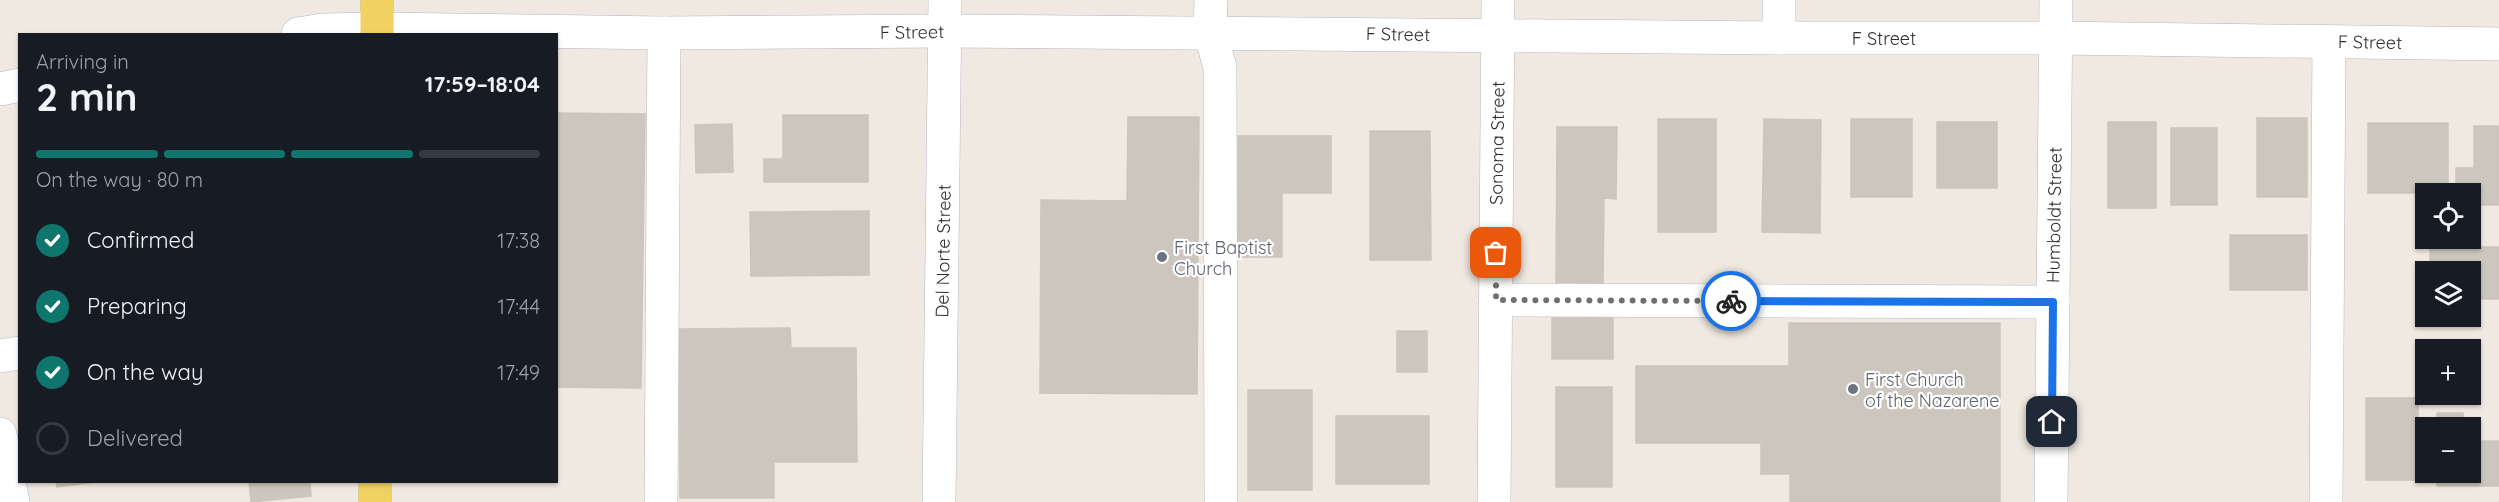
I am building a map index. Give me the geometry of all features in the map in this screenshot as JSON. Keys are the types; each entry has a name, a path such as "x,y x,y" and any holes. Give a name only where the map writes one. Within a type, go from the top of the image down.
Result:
{"main road":[{"path":"375,483 375,502"}],"street":[{"path":"1211,0 1210,32 1220,67 1221,502"},
{"name":"Sonoma Street","path":"1494,502 1498,0"},
{"path":"1779,0 1779,38"},
{"name":"Humboldt Street","path":"2051,502 2056,0"},
{"name":"F Street","path":"304,33 377,21 664,33 945,15 1210,32 1779,38 2056,38 2499,44"},
{"name":"Del Norte Street","path":"939,502 945,15"},
{"path":"661,502 664,33"},
{"path":"2326,502 2329,42"},
{"path":"0,89 18,85"},
{"path":"1496,300 2053,302"},
{"path":"0,356 18,353"},
{"path":"0,434 13,502"}],"building":[{"path":"558,113 645,114 641,388 558,387"},
{"path":"783,115 868,115 868,182 764,182 764,159 783,159"},
{"path":"1128,117 1199,117 1197,394 1040,393 1041,200 1127,201"},
{"path":"2257,118 2307,118 2307,197 2257,197"},
{"path":"1658,119 1716,119 1716,232 1658,232"},
{"path":"1764,119 1821,120 1820,233 1762,232"},
{"path":"1851,119 1912,119 1912,197 1851,197"},
{"path":"1937,122 1997,122 1997,188 1937,188"},
{"path":"2108,122 2156,122 2156,208 2108,208"},
{"path":"2368,123 2448,123 2448,183 2415,183 2415,193 2368,193"},
{"path":"732,124 733,172 696,173 695,125"},
{"path":"2474,126 2499,126 2499,205 2481,205 2481,183 2456,183 2456,168 2474,168"},
{"path":"1557,127 1617,127 1616,199 1604,198 1603,285 1556,284"},
{"path":"2171,128 2217,128 2217,205 2171,205"},
{"path":"1370,131 1430,131 1431,260 1370,260"},
{"path":"1238,136 1331,136 1331,193 1282,193 1282,257 1238,257"},
{"path":"869,211 869,275 751,276 750,212"},
{"path":"2230,235 2307,235 2307,290 2230,290"},
{"path":"2499,247 2499,299 2481,299 2481,261 2430,261 2430,249"},
{"path":"1552,318 1613,318 1613,359 1552,359"},
{"path":"1789,323 2000,323 2000,502 1790,502 1790,474 1761,474 1761,443 1636,443 1636,366 1789,366"},
{"path":"790,328 791,348 856,348 857,462 774,462 774,498 680,498 679,329"},
{"path":"1397,331 1427,331 1427,372 1397,372"},
{"path":"1556,387 1612,387 1612,487 1556,487"},
{"path":"1248,390 1312,390 1312,490 1248,490"},
{"path":"2366,398 2415,398 2415,405 2418,405 2418,417 2415,417 2415,480 2366,480"},
{"path":"2437,413 2463,413 2463,417 2437,417"},
{"path":"1336,416 1429,416 1429,484 1336,484"},
{"path":"2481,441 2499,441 2499,486 2437,486 2437,483 2481,483"},
{"path":"56,483 87,483 57,487"},
{"path":"249,483 310,483 311,496 251,502"}],"way so far":[{"path":"1496,253 1496,300 1731,301"}],"place":[{"name":"First Baptist Church","path":"1162,257"},
{"name":"First Church of the Nazarene","path":"1853,389"}],"route":[{"path":"1731,301 2053,302 2052,422"}]}
